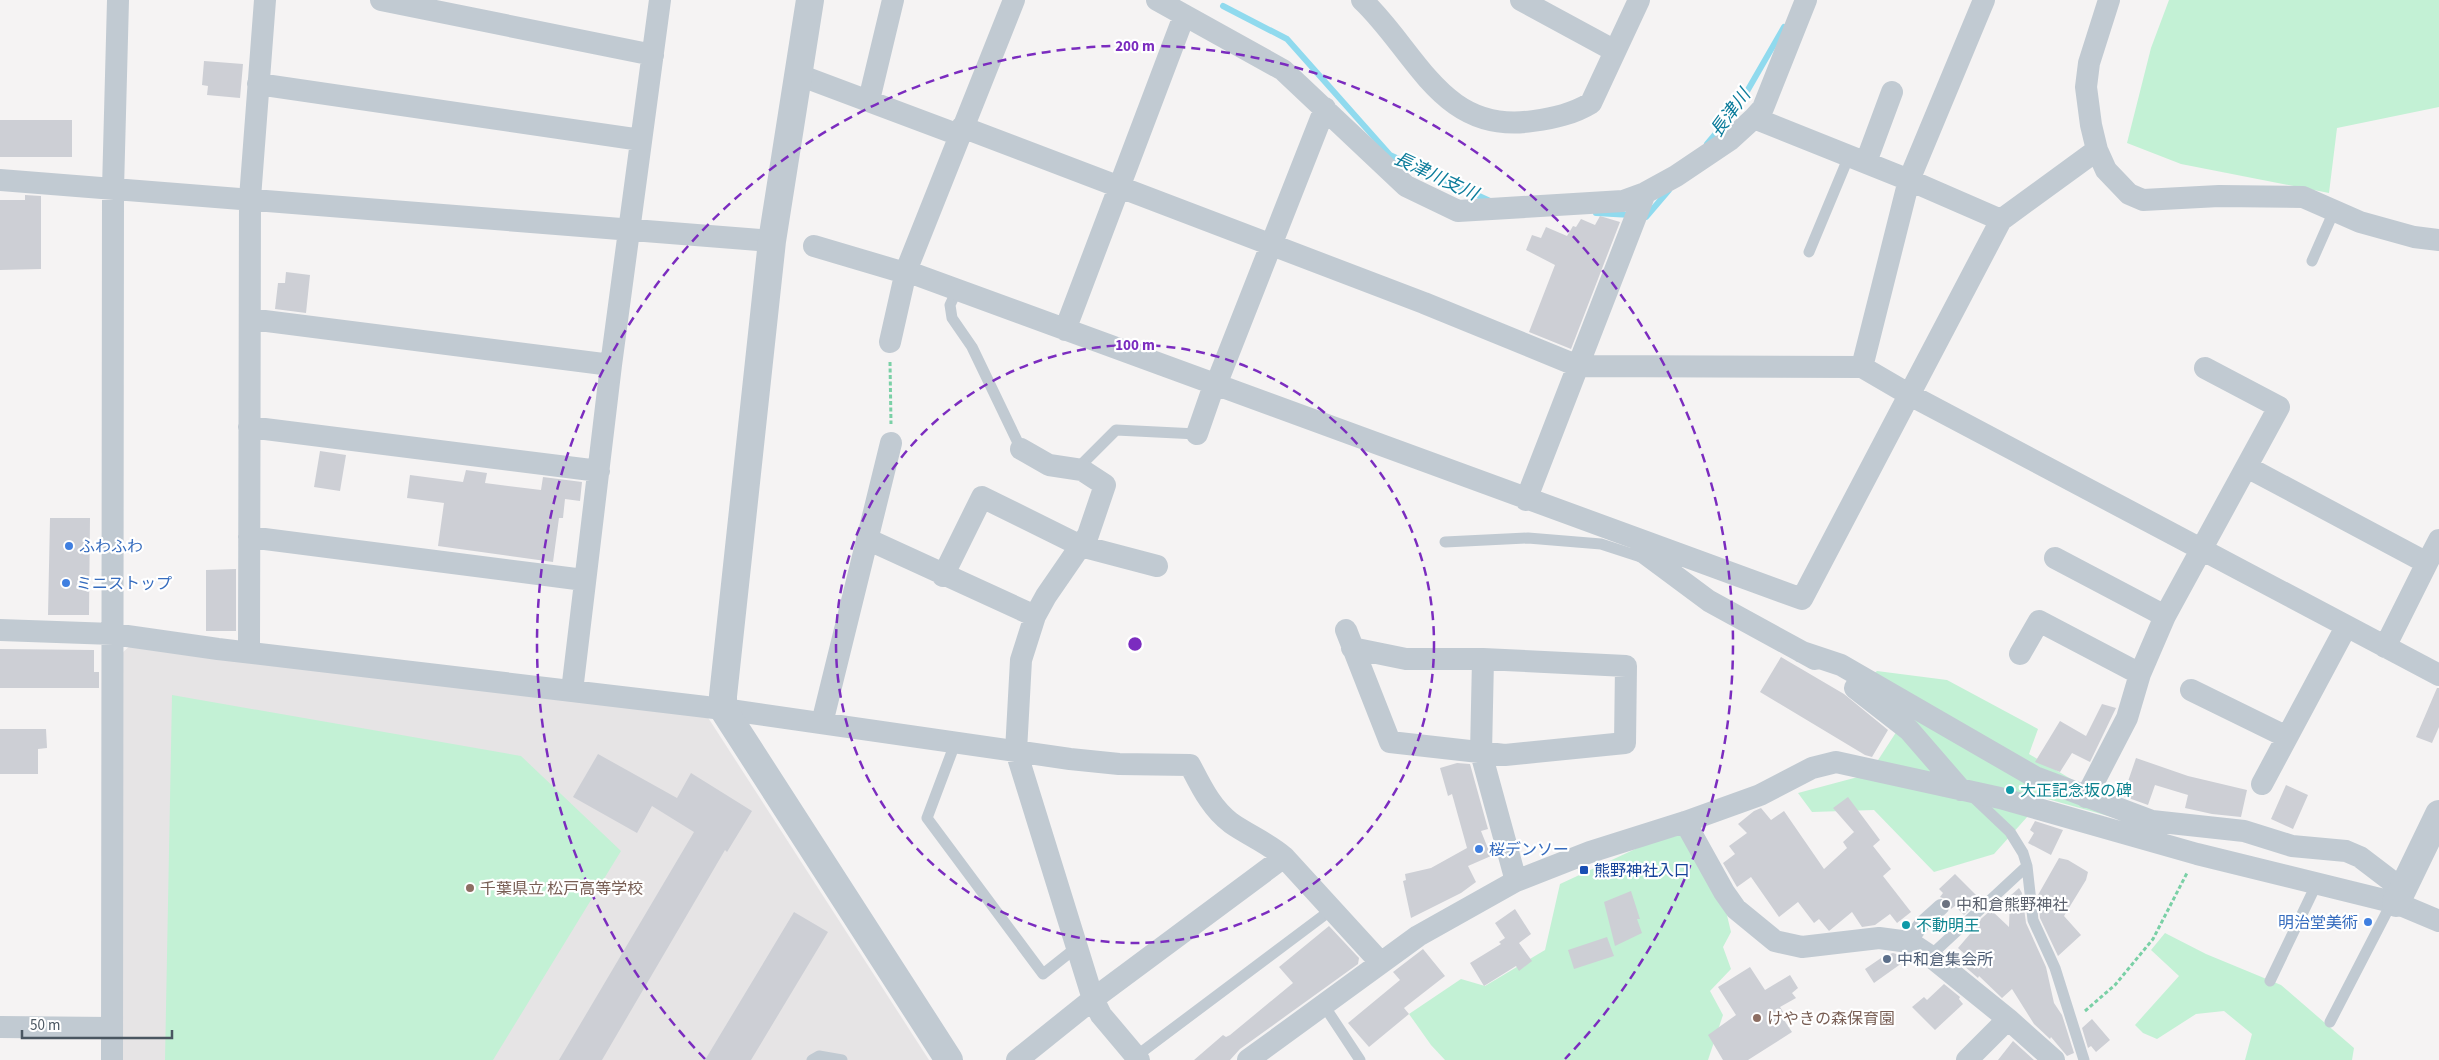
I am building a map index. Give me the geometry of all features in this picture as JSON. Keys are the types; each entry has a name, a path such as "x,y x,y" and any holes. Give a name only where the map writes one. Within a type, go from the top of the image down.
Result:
{"street":[{"path":"112,1060 113,189 118,0"},
{"path":"249,652 250,198 265,0"},
{"path":"381,0 653,55"},
{"path":"572,691 611,365 660,0"},
{"path":"810,0 772,241 744,488 723,709 950,1060"},
{"path":"869,100 893,0"},
{"path":"890,342 905,272 1014,0"},
{"path":"1157,0 1283,70 1406,186 1458,211 1623,201 1645,193 1676,176 1731,139 1763,108 1806,0"},
{"path":"1362,0 1434,86 1453,103 1486,121 1512,124 1575,112 1591,103 1639,0"},
{"path":"1521,0 1615,51"},
{"path":"1862,367 1909,180 1984,0"},
{"path":"2109,0 2089,63 2086,87 2091,125 2097,150 2106,170 2129,194 2143,200 2219,196 2302,197 2360,222 2414,237 2439,240"},
{"path":"1066,330 1184,16"},
{"path":"799,75 1119,187 1272,244 1578,366 1862,367 1910,395 2439,675"},
{"path":"258,84 640,140"},
{"path":"1857,159 1892,92"},
{"path":"1197,434 1325,108"},
{"path":"1754,118 1909,180 2001,220"},
{"path":"814,246 905,272 957,290 1415,456 1526,500 1802,599 2001,220 2097,150"},
{"path":"0,180 250,198 772,241"},
{"path":"1526,500 1645,193"},
{"path":"250,319 611,365"},
{"path":"2086,797 2127,718 2140,674 2165,616 2279,406 2205,368"},
{"path":"249,427 599,471"},
{"path":"822,723 891,443"},
{"path":"1021,450 1049,465 1082,470 1105,485 1088,535 1046,596 1035,616 1021,660 1016,751 1093,999 1101,1015 1137,1058"},
{"path":"2248,466 2427,563"},
{"path":"944,576 982,497 1081,546 1157,566"},
{"path":"1621,534 1709,601 1802,652 1888,712 1909,730 1964,791"},
{"path":"249,537 584,580"},
{"path":"867,540 1035,616"},
{"path":"2385,647 2439,540"},
{"path":"2055,558 2165,616"},
{"path":"2020,654 2039,621 2140,674"},
{"path":"2262,784 2346,627"},
{"path":"0,630 113,634 723,709 1119,764 1190,765 1210,801 1231,822 1271,846 1284,857 1380,962"},
{"path":"1349,639 1406,659 1482,659 1626,666 1625,743 1505,755 1390,742 1349,639"},
{"path":"1802,652 1840,665 2035,777 2152,821 2244,831 2292,846 2346,850 2360,858 2397,898"},
{"path":"1482,659 1481,753 1516,881"},
{"path":"2191,690 2287,737"},
{"path":"1248,1060 1418,936 1516,881 1590,852 1685,822 1760,795 1812,768 1836,762 1862,766 2000,798 2197,854 2317,883 2397,898 2439,921"},
{"path":"2397,898 2439,814"},
{"path":"1685,822 1724,892 1736,909 1775,941 1802,947 1879,938 1909,942 1930,956 2008,1019 2049,1058"},
{"path":"1017,1060 1093,999 1284,857"},
{"path":"1909,942 1922,925 1941,906"},
{"path":"1967,1060 2008,1019"},
{"path":"0,1027 112,1028"}],"lane":[{"path":"1809,252 1857,159"},
{"path":"2312,261 2334,211"},
{"path":"957,290 950,305 952,318 972,347 1021,450"},
{"path":"1077,469 1116,430 1197,434"},
{"path":"1444,542 1528,538 1601,544 1657,562"},
{"path":"956,741 927,818 1043,974 1077,947"},
{"path":"1964,791 2010,832 2023,853 2027,866 2033,920 2055,968 2084,1060"},
{"path":"1930,956 2027,866"},
{"path":"2270,981 2317,883"},
{"path":"2330,1022 2397,898"},
{"path":"1137,1058 1331,910"},
{"path":"1323,1004 1360,1060"},
{"path":"812,1060 819,1056 842,1060"}],"path":[{"path":"890,342 891,443"},
{"path":"2073,1021 2115,985 2153,939 2197,854"}],"shaded area":[{"name":"千葉県立 松戸高等学校","path":"131,645 707,716 929,1060 122,1060 122,653"}],"green space":[{"path":"2169,0 2439,0 2439,107 2337,128 2329,193 2181,164 2127,143 2151,48"},
{"path":"1877,671 1947,680 2038,729 2029,754 2081,785 2112,817 2044,798 1994,854 1934,872 1874,810 1812,812 1798,793 1869,774 1906,717 1866,680"},
{"path":"172,695 521,756 621,851 493,1060 165,1060"},
{"path":"1685,835 1725,907 1731,932 1723,947 1731,969 1710,991 1723,1015 1708,1060 1445,1060 1431,1045 1409,1014 1461,979 1485,986 1545,950 1560,884 1659,838"},
{"path":"2165,933 2206,954 2281,985 2354,1048 2352,1060 2245,1060 2252,1034 2224,1011 2196,1014 2157,1039 2143,1033 2135,1025 2179,976 2151,950"}],"building":[{"path":"204,61 243,64 240,98 207,95 208,86 202,85"},
{"path":"0,120 72,120 72,157 0,157"},
{"path":"25,195 41,196 41,269 0,270 0,200 25,200"},
{"path":"1600,216 1620,222 1571,349 1529,332 1555,265 1526,250 1532,235 1541,238 1546,227 1567,236 1573,226 1576,227 1581,219 1595,225"},
{"path":"286,272 310,275 306,313 275,309 278,283 285,283"},
{"path":"320,451 346,455 340,491 314,487"},
{"path":"466,470 487,473 485,483 541,490 543,477 582,482 580,501 565,499 563,518 559,518 553,562 438,546 444,503 407,498 410,475 463,482"},
{"path":"50,518 90,518 89,615 48,615"},
{"path":"236,569 236,631 206,631 206,570"},
{"path":"0,649 94,650 94,672 99,672 99,688 0,688"},
{"path":"1781,657 1844,694 1888,730 1872,757 1865,755 1760,692"},
{"path":"2437,688 2439,688 2439,727 2432,743 2416,737"},
{"path":"2102,704 2116,708 2090,762 2072,753 2060,772 2035,762 2060,721 2086,736"},
{"path":"0,729 46,729 47,748 38,749 38,774 0,774"},
{"path":"598,754 677,798 691,773 752,811 727,852 725,850 602,1060 559,1060 694,832 652,806 637,833 573,797"},
{"path":"2136,758 2188,776 2247,790 2241,817 2212,814 2185,808 2188,795 2155,785 2148,805 2123,796"},
{"path":"1457,763 1470,764 1488,829 1481,831 1491,856 1468,866 1476,882 1461,893 1411,918 1403,881 1406,880 1405,874 1431,868 1467,848 1452,794 1448,796 1440,768"},
{"path":"2286,785 2308,795 2293,829 2271,819"},
{"path":"1848,797 1880,840 1873,846 1891,869 1883,876 1911,912 1897,923 1890,914 1875,925 1862,927 1852,912 1829,931 1819,919 1814,923 1798,902 1779,917 1751,877 1737,887 1723,863 1735,854 1729,846 1747,833 1738,824 1754,811 1761,808 1771,820 1784,811 1824,869 1847,848 1843,842 1854,832 1833,808"},
{"path":"2035,821 2063,830 2051,855 2028,843 2034,833 2030,830"},
{"path":"2059,858 2068,860 2088,872 2086,880 2064,916 2081,935 2058,956 2040,918 2038,895"},
{"path":"1955,874 1980,899 1964,915 1955,906 1951,909 1948,900 1940,897 1943,893 1939,889"},
{"path":"2019,888 2022,893 2026,923 2046,967 2054,1003 2062,1015 2074,1053 2067,1056 2051,1037 2050,1039 2034,1024 2012,989 2002,998 1979,976 1978,978 1963,965 1969,958 1958,948 1976,927 1974,925 1991,910 2009,927 2010,896"},
{"path":"1631,891 1640,919 1637,919 1642,933 1615,946 1604,902"},
{"path":"1515,909 1531,934 1519,943 1532,961 1519,971 1516,966 1484,986 1470,963 1501,944 1499,942 1505,938 1495,923"},
{"path":"794,912 828,932 751,1060 705,1060"},
{"path":"1329,926 1359,958 1358,964 1240,1049 1230,1060 1194,1060 1223,1035 1226,1037 1230,1035 1293,983 1279,967"},
{"path":"1607,937 1614,956 1574,969 1568,950"},
{"path":"1423,949 1445,976 1404,1008 1409,1014 1369,1047 1348,1023 1400,980 1393,972"},
{"path":"1893,953 1909,958 1874,983 1865,969 1884,956"},
{"path":"1750,967 1765,990 1790,975 1798,988 1792,993 1796,998 1780,1007 1785,1015 1782,1017 1792,1032 1748,1060 1723,1060 1708,1035 1736,1015 1718,987"},
{"path":"1944,984 1960,997 1959,999 1963,1004 1935,1030 1912,1007 1924,997 1927,1000"},
{"path":"2092,1019 2110,1040 2096,1052 2091,1046 2088,1048 2082,1028"},
{"path":"2013,1041 2034,1060 1998,1060"}],"waterway":[{"name":"長津川支川","path":"1223,6 1287,39 1390,155 1490,201"},
{"name":"長津川","path":"1707,144 1738,107 1784,27"},
{"name":"長津川","path":"1644,216 1646,217 1669,190"},
{"name":"長津川支川","path":"1596,213 1631,215"}],"place":[{"name":"ふわふわ","path":"69,546"},
{"name":"ミニストップ","path":"66,583"},
{"name":"大正記念坂の碑","path":"2010,790"},
{"name":"桜デンソー","path":"1479,849"},
{"name":"熊野神社入口","path":"1584,870"},
{"name":"千葉県立 松戸高等学校","path":"470,888"},
{"name":"中和倉熊野神社","path":"1946,904"},
{"name":"明治堂美術","path":"2368,922"},
{"name":"不動明王","path":"1906,925"},
{"name":"中和倉集会所","path":"1887,959"},
{"name":"けやきの森保育園","path":"1757,1018"}]}
